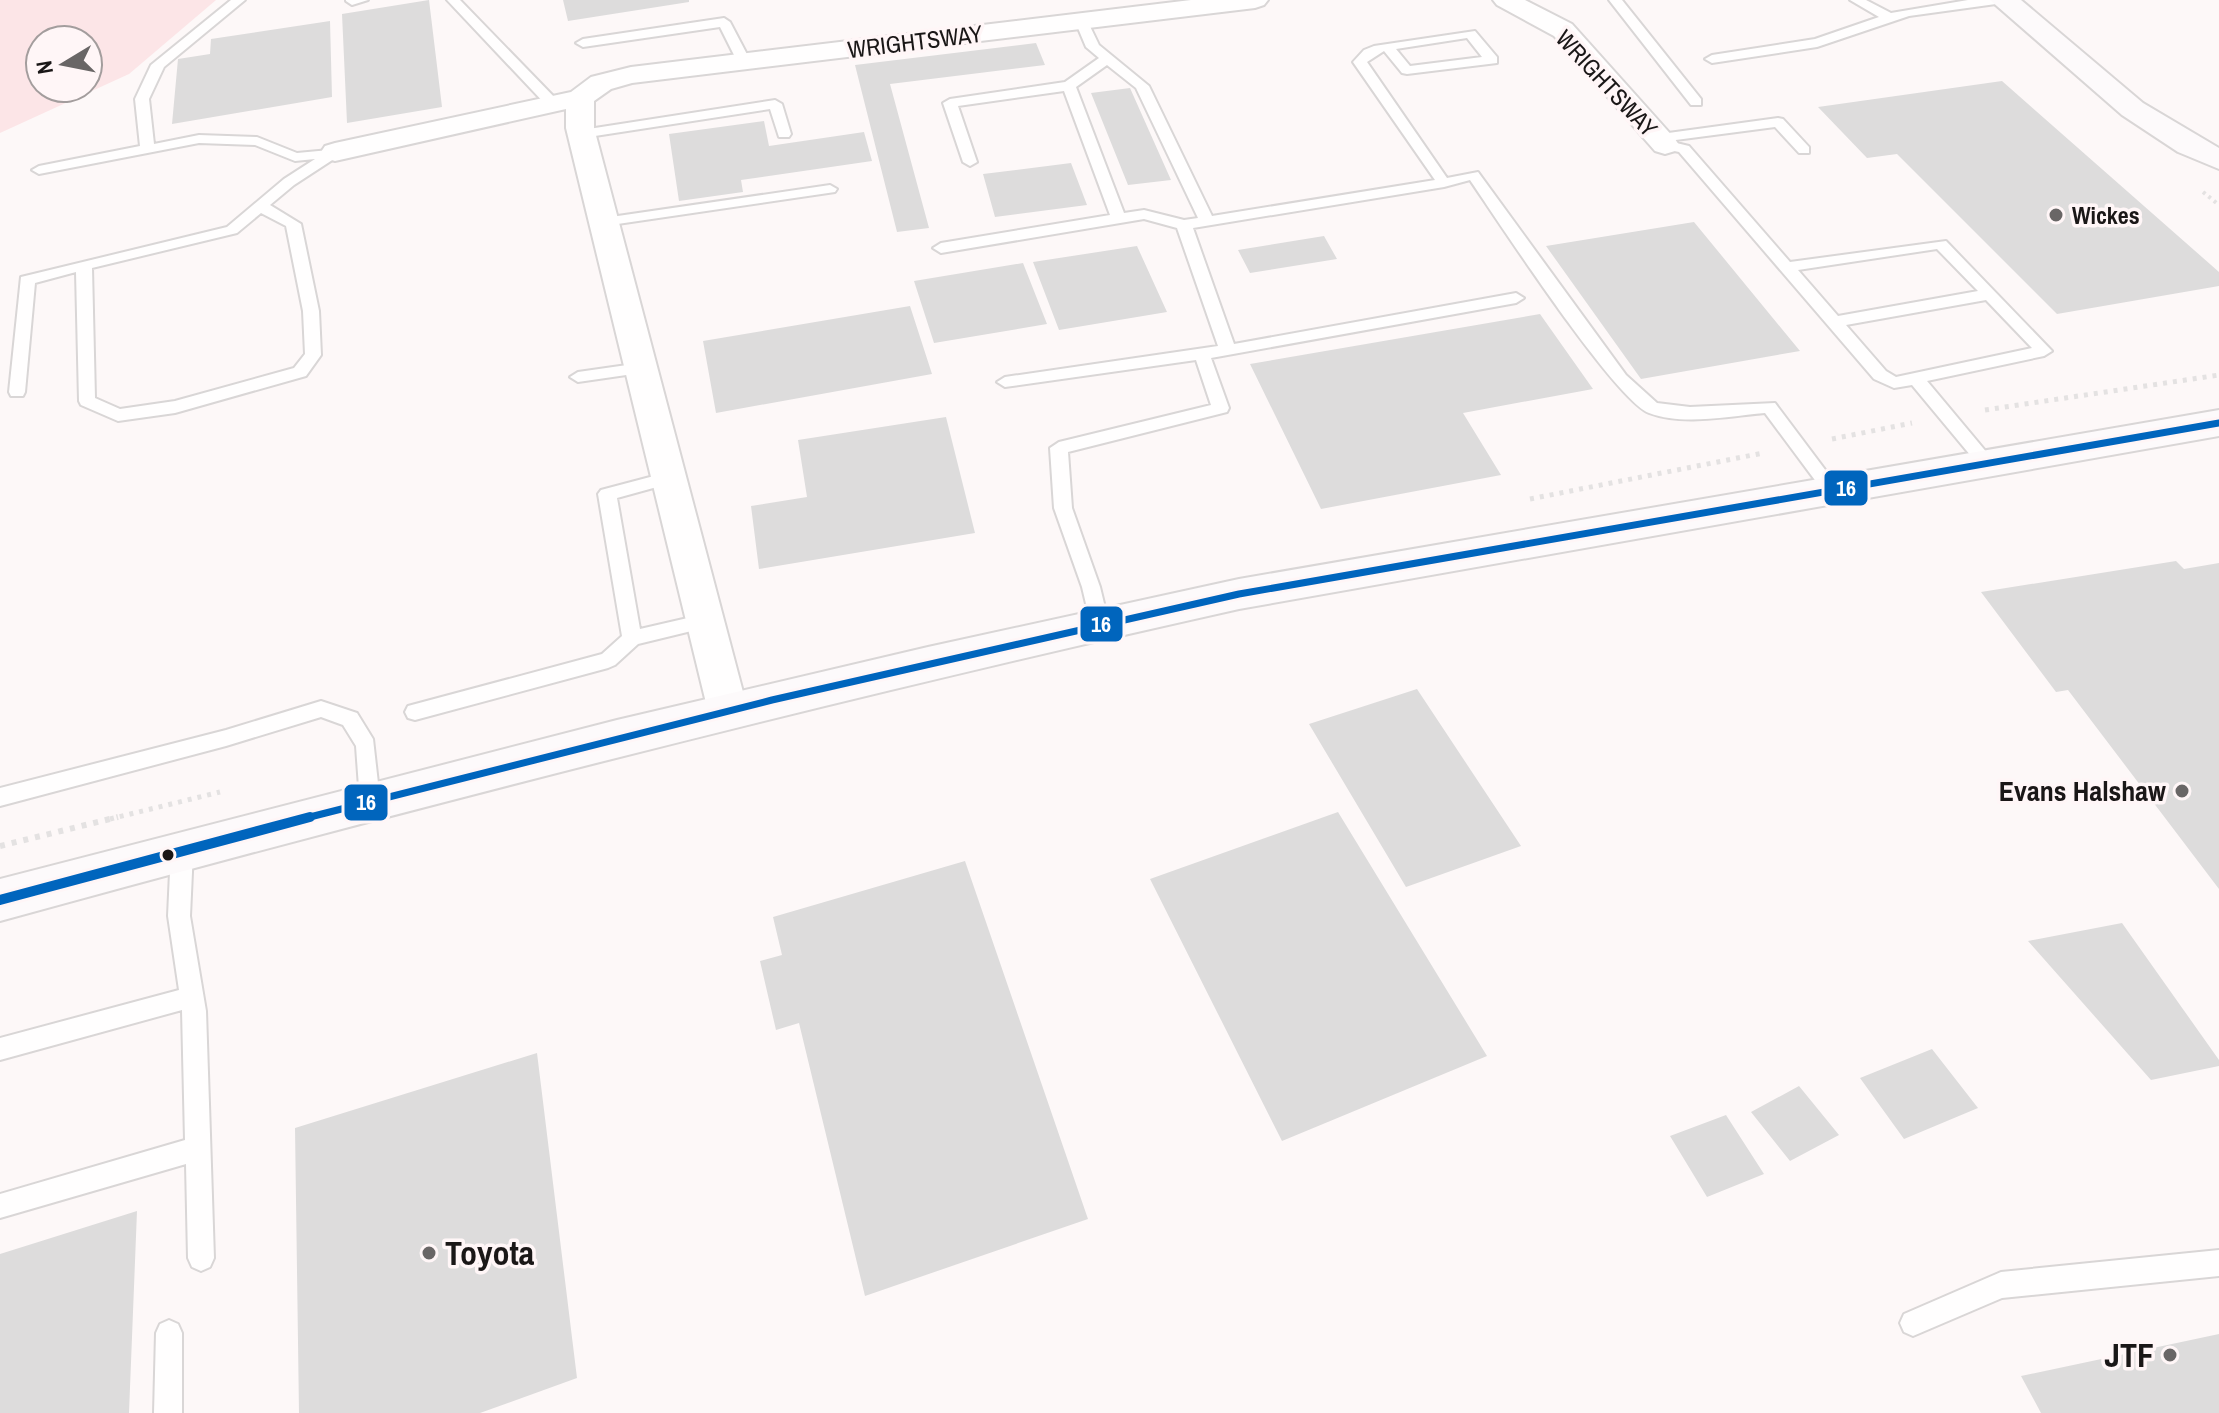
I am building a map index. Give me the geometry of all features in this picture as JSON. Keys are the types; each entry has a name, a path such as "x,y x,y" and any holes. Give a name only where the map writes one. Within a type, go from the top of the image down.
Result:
{"main road":[{"path":"2004,0 2152,124 2184,144 2219,160"},
{"path":"0,900 370,801 728,711 1099,624 1255,592 2219,423"}],"street":[{"name":"WRIGHTSWAY","path":"335,152 566,101 601,83 631,75 1081,21 1171,5 1255,0"},
{"name":"WRIGHTSWAY","path":"1506,0 1563,30 1662,142"},
{"path":"566,101 582,134 728,711"}],"lane":[{"path":"147,149 142,99 158,65 239,0"},
{"path":"453,0 566,101"},
{"path":"1615,0 1696,102"},
{"path":"1856,0 1890,18"},
{"path":"1712,59 1817,43 1907,12 1996,0"},
{"path":"1081,21 1093,47 1142,86 1207,222"},
{"path":"583,43 724,22 744,62"},
{"path":"1387,47 1407,70 1492,60 1470,34 1387,47 1365,53 1360,62 1444,183"},
{"path":"970,162 950,103 1069,86 1107,58"},
{"path":"1069,86 1118,217"},
{"path":"582,134 775,104 784,134"},
{"path":"1662,142 1778,122 1804,150"},
{"path":"39,170 199,139 257,141 295,157 335,152"},
{"path":"1662,142 1684,149 1880,375 1894,383 2044,351 1941,244 1787,267"},
{"path":"17,392 27,280 232,230 289,182 335,152"},
{"path":"941,248 1144,214 1184,225 1207,222 1444,183 1473,175 1620,379 1652,408 1690,413 1769,407 1832,491"},
{"path":"604,222 830,189"},
{"path":"84,265 87,401 118,415 175,407 300,372 313,355 311,311 293,224 260,206"},
{"path":"1184,225 1228,350"},
{"path":"1835,322 1989,294"},
{"path":"1005,382 1228,350 1516,298"},
{"path":"1099,624 1091,587 1063,508 1059,448 1221,408 1201,352"},
{"path":"578,377 641,368"},
{"path":"1916,379 1987,464"},
{"path":"632,638 607,494 669,478"},
{"path":"415,712 608,660 632,638 705,621"},
{"path":"0,797 226,738 321,709 350,719 366,745 370,801"},
{"path":"182,850 179,916 192,997 201,1258"},
{"path":"0,1049 192,997"},
{"path":"0,1206 197,1149"},
{"path":"1913,1323 2001,1285 2219,1263"},
{"path":"168,1413 169,1333"}],"path":[{"path":"2137,388 2219,375"}],"shaded area":[{"path":"0,0 216,0 129,74 104,85 104,24 24,24 24,104 63,104 0,133"}],"building":[{"path":"429,0 442,107 347,123 342,14"},
{"path":"563,0 689,0 689,2 568,21"},
{"path":"330,21 332,97 172,124 178,59 210,54 211,39"},
{"path":"1036,43 1045,65 890,84 929,228 897,232 855,65"},
{"name":"Wickes","path":"2002,81 2219,272 2219,286 2057,314 1897,154 1867,158 1818,107"},
{"path":"1130,88 1171,180 1128,185 1091,93"},
{"path":"764,121 769,146 864,132 872,161 741,180 743,192 679,201 669,134"},
{"path":"1071,163 1087,205 995,217 983,174"},
{"path":"1694,222 1800,351 1641,379 1546,246"},
{"path":"1324,236 1337,259 1250,273 1238,250"},
{"path":"1137,246 1167,312 1059,330 1033,262"},
{"path":"1023,263 1047,324 934,343 914,281"},
{"path":"910,306 932,374 716,413 703,341"},
{"path":"1540,314 1593,389 1463,413 1501,475 1321,509 1250,364"},
{"path":"946,417 975,533 759,569 751,506 807,497 798,440"},
{"name":"Evans Halshaw","path":"2176,561 2184,569 2219,563 2219,889 2068,690 2056,692 1981,592"},
{"path":"1417,689 1521,846 1406,887 1309,724"},
{"path":"1338,812 1487,1056 1282,1141 1150,879"},
{"path":"965,861 1088,1219 865,1296 799,1023 776,1030 760,961 782,955 773,917"},
{"path":"2122,923 2219,1060 2219,1066 2151,1080 2028,941"},
{"path":"1932,1049 1978,1108 1904,1139 1860,1078"},
{"name":"Toyota","path":"537,1053 577,1378 480,1413 299,1413 295,1128"},
{"path":"1799,1086 1839,1135 1790,1161 1751,1112"},
{"path":"1726,1115 1764,1174 1707,1197 1670,1136"},
{"path":"137,1211 129,1413 0,1413 0,1254"},
{"name":"JTF","path":"2219,1334 2219,1413 2041,1413 2021,1376"}],"transit line":[{"name":"16","path":"0,900 617,738 1239,594 2219,423"}],"place":[{"name":"Wickes","path":"2056,215"},
{"name":"Evans Halshaw","path":"2182,791"},
{"name":"Toyota","path":"429,1253"},
{"name":"JTF","path":"2170,1355"}]}
